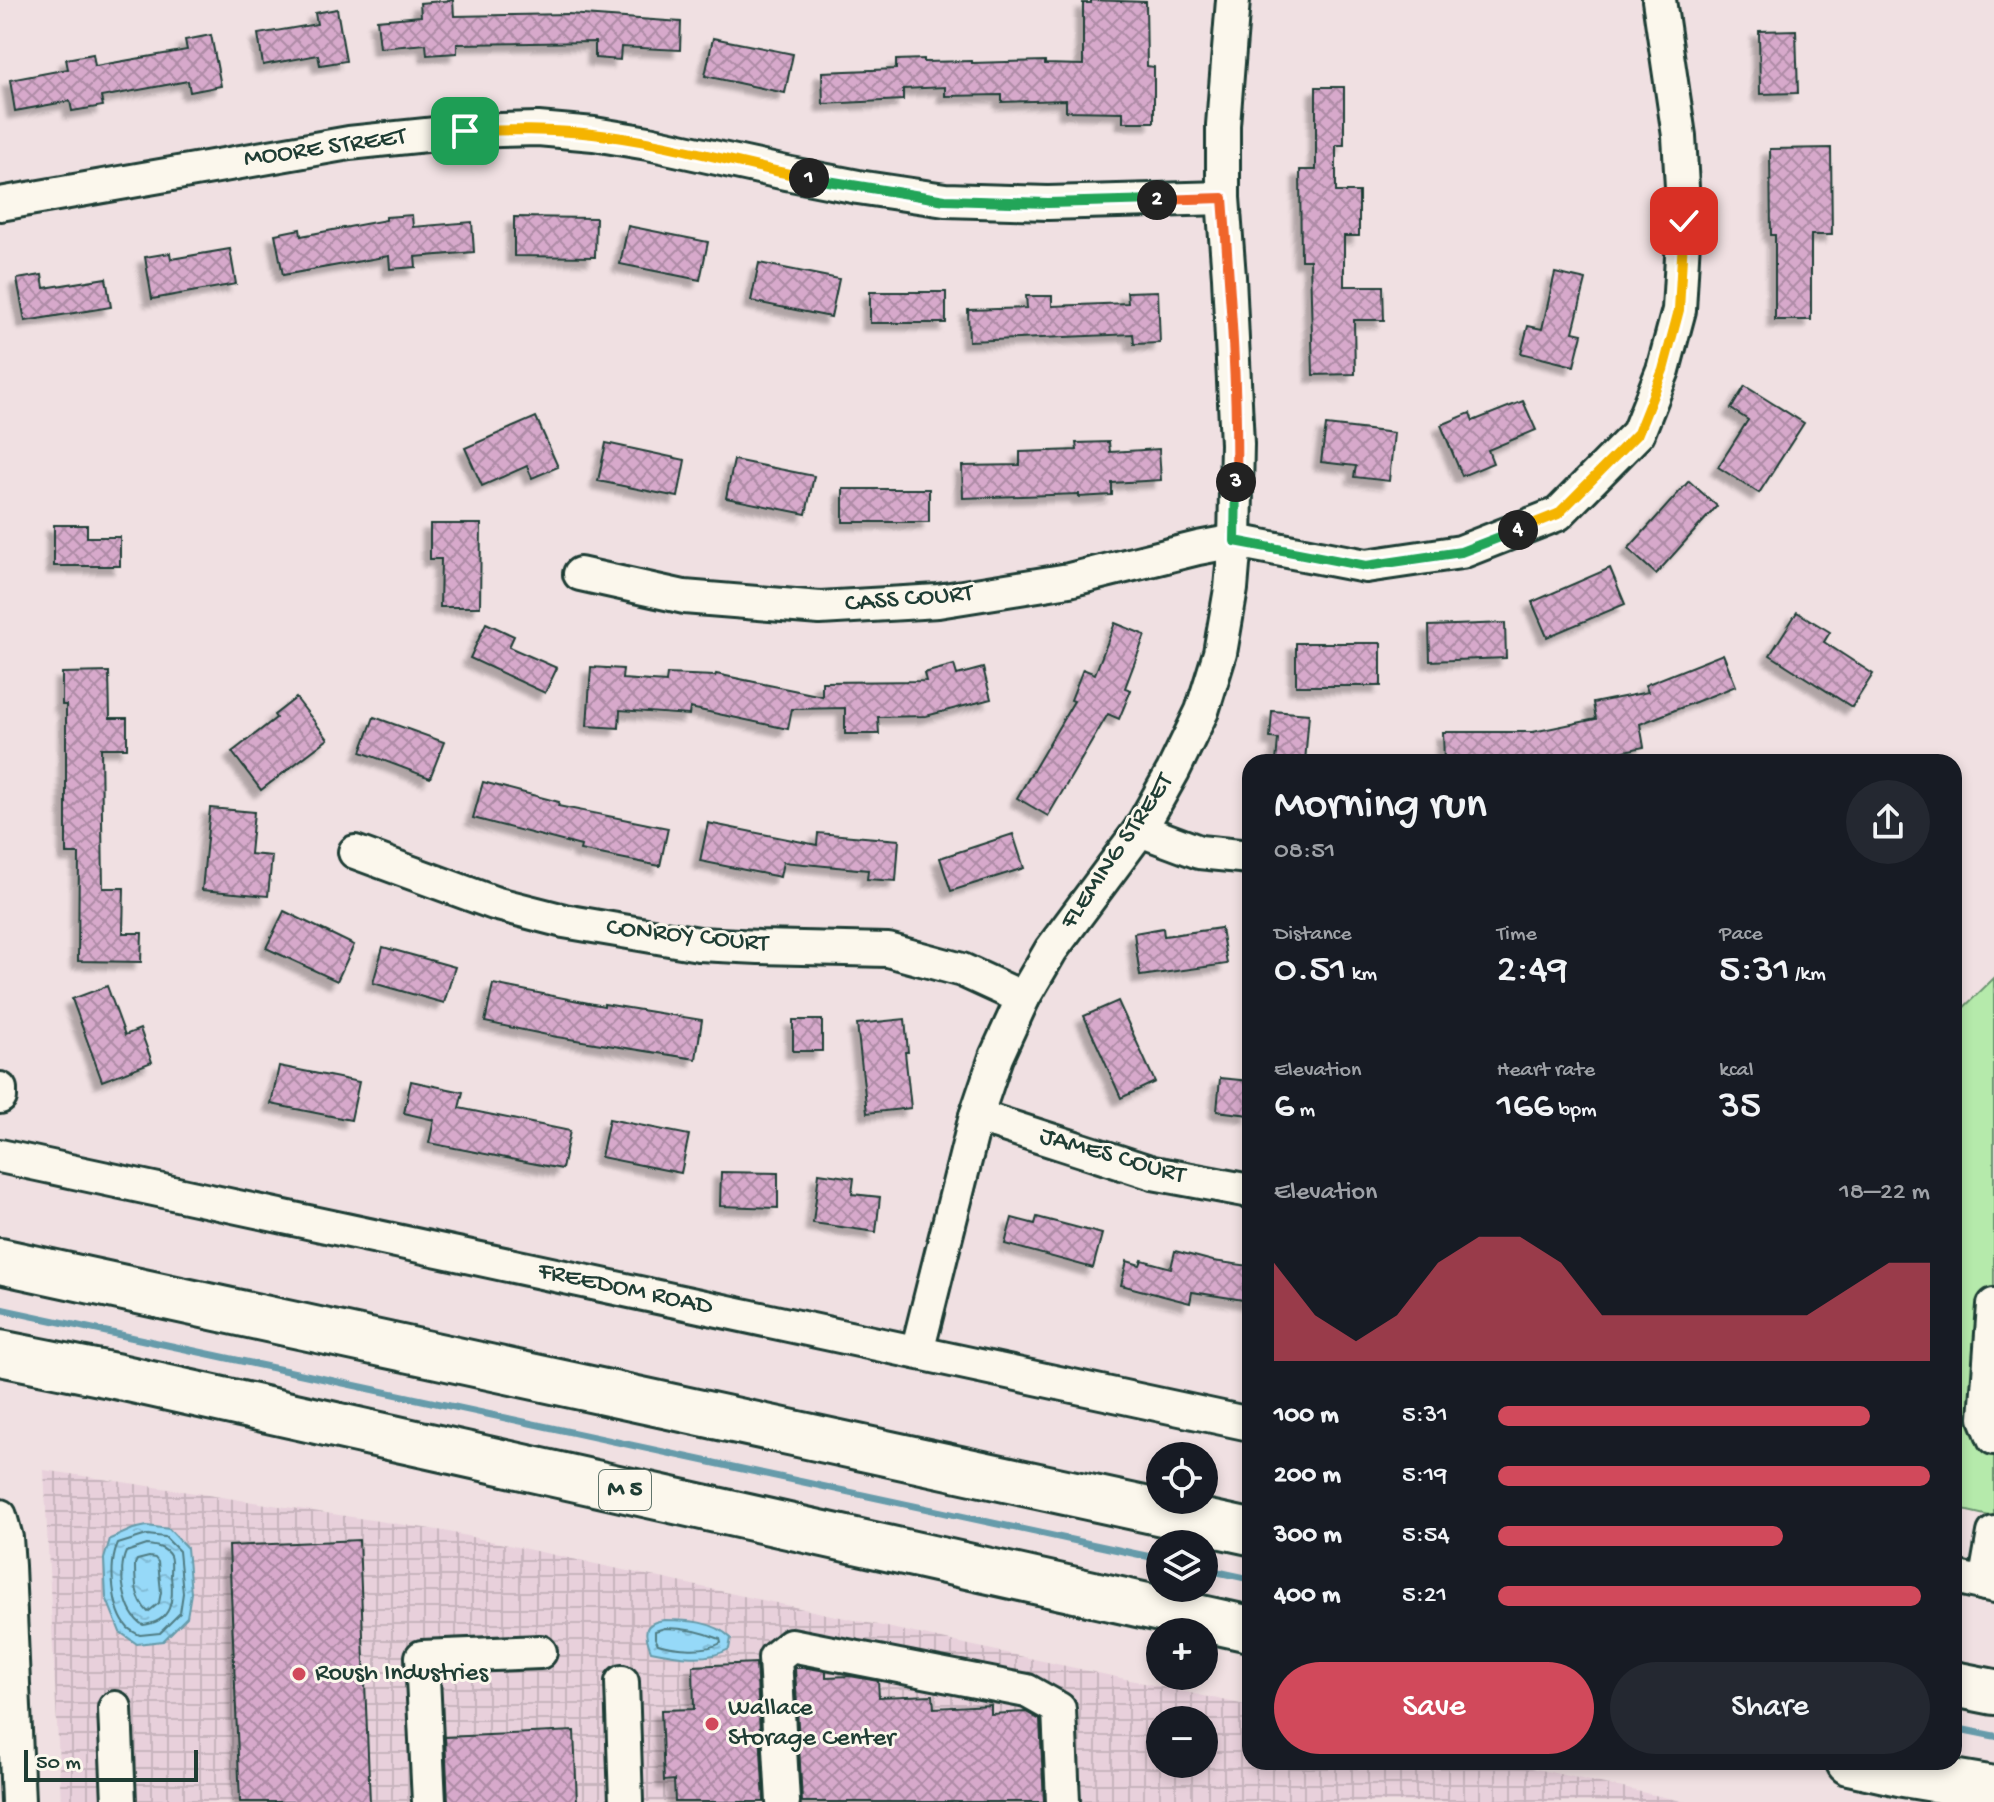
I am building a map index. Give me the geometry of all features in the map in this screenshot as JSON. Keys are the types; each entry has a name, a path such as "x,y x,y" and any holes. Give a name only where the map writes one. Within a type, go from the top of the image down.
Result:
{"highway":[{"path":"0,1261 1242,1530"},
{"name":"M 5","path":"0,1353 1242,1627"},
{"path":"1962,1686 1994,1692"},
{"path":"1886,1770 1994,1789"},
{"path":"1904,1774 1974,1802"}],"street":[{"name":"FLEMING STREET","path":"917,1352 976,1116 996,1057 1023,998 1051,950 1140,830 1173,771 1202,711 1220,653 1231,589 1235,541 1237,444 1223,198 1223,125 1233,0"},
{"path":"1235,541 1366,566 1461,552 1558,514 1638,433 1663,370 1679,310 1684,221 1679,136 1659,0"},
{"name":"MOORE STREET","path":"0,204 349,143 465,131 538,129 648,143 858,187 945,200 1048,203 1223,198"},
{"name":"CASS COURT","path":"580,574 684,597 820,608 938,601 1069,580 1235,541"},
{"path":"1140,830 1199,852 1242,856"},
{"name":"CONROY COURT","path":"355,852 494,903 564,921 699,944 888,950 962,970 1023,998"},
{"path":"0,1089 0,1097"},
{"name":"JAMES COURT","path":"976,1116 1153,1173 1242,1190"},
{"name":"FREEDOM ROAD","path":"0,1156 1242,1422"},
{"path":"1994,1305 1986,1418 1994,1438"},
{"path":"0,1516 6,1538 8,1566 18,1802"},
{"path":"1978,1582 1994,1533"},
{"path":"783,1802 775,1658 791,1645 1027,1691 1059,1709 1063,1802"},
{"path":"429,1802 422,1657 540,1652"},
{"path":"622,1682 626,1802"},
{"path":"115,1708 119,1802"}],"shaded area":[{"path":"44,1470 444,1531 1146,1683 1146,1690 1176,1690 1242,1704 1242,1770 1541,1770 1686,1802 61,1802"}],"green space":[{"path":"1994,978 1994,1517 1962,1510 1962,1009"}],"water":[{"path":"147,1526 169,1529 187,1548 191,1593 187,1617 163,1641 137,1644 120,1632 106,1597 104,1559 110,1539"},
{"path":"664,1620 691,1621 717,1628 731,1638 729,1649 701,1657 651,1651 647,1639 648,1626"}],"building":[{"path":"453,0 454,16 568,14 681,22 680,50 621,47 620,60 595,58 595,42 457,44 457,53 427,55 426,44 380,48 377,20 421,16 420,3"},
{"path":"1091,0 1146,2 1147,66 1154,67 1154,122 1123,122 1123,112 1066,111 1066,100 1002,102 1002,95 945,96 945,87 903,89 903,100 823,104 822,72 896,69 896,60 972,63 1045,61 1045,64 1083,65 1083,3 1091,3"},
{"path":"337,9 346,61 320,65 318,55 263,65 258,34 317,24 315,13"},
{"path":"1796,30 1798,93 1760,94 1759,31"},
{"path":"211,35 221,86 190,92 188,81 101,97 103,106 72,111 70,101 15,111 10,80 68,69 66,59 93,54 95,66 187,50 185,40"},
{"path":"713,38 793,54 785,93 705,76"},
{"path":"1316,87 1344,87 1344,145 1336,145 1336,192 1359,192 1359,236 1344,236 1344,286 1383,286 1384,320 1354,320 1355,374 1313,375 1310,260 1301,260 1300,170 1316,170"},
{"path":"1831,148 1832,235 1811,235 1811,320 1775,320 1775,235 1771,235 1770,149"},
{"path":"412,215 413,227 472,222 474,252 415,257 416,267 390,269 389,256 283,275 275,234 300,229 301,236 386,220 386,217"},
{"path":"514,217 596,218 595,257 514,256"},
{"path":"628,226 708,242 700,280 620,264"},
{"path":"230,249 236,284 152,299 145,257 170,253 171,259"},
{"path":"759,263 839,279 831,317 751,301"},
{"path":"1555,273 1586,280 1573,332 1582,334 1574,366 1521,353 1528,326 1542,329"},
{"path":"42,275 44,288 106,278 111,307 25,321 17,279"},
{"path":"1158,291 1160,343 1134,344 1133,334 969,341 968,310 1027,308 1026,296 1052,296 1052,306 1128,303 1127,292"},
{"path":"870,292 946,292 946,323 870,323"},
{"path":"1745,386 1804,423 1759,493 1718,467 1748,420 1731,409"},
{"path":"1523,401 1536,430 1488,450 1493,463 1462,476 1441,425 1470,413 1473,421"},
{"path":"536,417 558,467 532,478 527,466 482,486 465,448"},
{"path":"1326,425 1394,433 1389,481 1354,477 1356,466 1321,462"},
{"path":"1109,442 1110,452 1159,449 1161,480 1112,483 1112,495 963,498 962,466 1020,465 1020,452 1077,450 1076,443"},
{"path":"606,443 685,460 678,497 598,481"},
{"path":"734,460 814,476 806,514 726,498"},
{"path":"1689,481 1717,506 1656,574 1628,549"},
{"path":"843,489 929,489 929,522 843,522"},
{"path":"430,524 481,524 480,607 440,607 441,559 430,559"},
{"path":"54,525 87,525 87,537 120,537 120,566 54,566"},
{"path":"1610,568 1625,604 1547,637 1532,602"},
{"path":"1797,612 1830,632 1824,642 1873,674 1852,707 1770,655"},
{"path":"486,623 514,636 509,647 557,668 545,693 470,658"},
{"path":"1115,623 1145,635 1125,688 1131,690 1119,719 1108,714 1048,816 1017,798 1074,701 1071,700 1083,669 1095,674"},
{"path":"1505,623 1506,658 1430,661 1429,626"},
{"path":"1296,643 1381,643 1381,686 1296,686"},
{"path":"1723,654 1736,686 1640,724 1644,747 1609,754 1444,754 1443,732 1533,732 1596,719 1593,703 1648,692 1645,685"},
{"path":"954,665 957,675 983,668 991,699 926,716 878,717 879,734 845,734 845,708 792,709 788,729 690,708 689,715 620,710 619,728 587,726 591,667 623,669 622,679 666,682 667,674 716,674 822,696 822,682 926,681 924,673"},
{"path":"109,672 110,718 127,718 127,748 101,748 103,888 124,888 123,933 142,933 141,962 78,961 79,854 66,854 66,705 62,705 62,673"},
{"path":"296,698 328,739 261,790 232,752"},
{"path":"1272,711 1309,714 1306,754 1277,754 1278,739 1270,738"},
{"path":"374,717 444,742 430,778 361,752"},
{"path":"483,782 559,802 558,806 668,828 660,866 580,850 581,846 473,818"},
{"path":"210,808 254,812 250,854 272,856 268,896 202,890"},
{"path":"708,823 817,845 818,833 899,840 896,881 867,879 868,870 783,862 780,877 700,861"},
{"path":"1013,834 1024,868 951,891 940,858"},
{"path":"284,911 354,945 337,981 266,948"},
{"path":"1163,928 1164,936 1221,928 1227,964 1140,976 1134,933"},
{"path":"383,947 455,967 444,1003 373,983"},
{"path":"493,984 604,1006 702,1020 696,1059 485,1022"},
{"path":"107,986 125,1035 140,1029 152,1062 102,1081 72,999"},
{"path":"1118,1001 1155,1082 1121,1098 1084,1016"},
{"path":"905,1019 911,1108 867,1113 857,1024"},
{"path":"793,1020 822,1020 822,1051 793,1051"},
{"path":"279,1066 359,1082 351,1120 271,1104"},
{"path":"1220,1078 1242,1080 1242,1114 1217,1111"},
{"path":"411,1081 463,1092 459,1108 570,1131 562,1169 429,1143 434,1120 404,1113"},
{"path":"609,1119 689,1135 681,1173 601,1157"},
{"path":"721,1172 778,1173 778,1208 720,1206"},
{"path":"819,1173 854,1178 852,1194 880,1197 876,1232 813,1223"},
{"path":"1037,1217 1102,1234 1093,1268 1005,1244 1012,1218 1035,1224"},
{"path":"1175,1251 1242,1265 1242,1300 1192,1292 1190,1303 1121,1285 1127,1261 1140,1265 1142,1260 1171,1268"},
{"name":"Roush Industries","path":"359,1540 370,1802 240,1802 229,1546"},
{"name":"Wallace Storage Center","path":"756,1663 764,1802 675,1802 674,1780 664,1781 661,1710 694,1709 693,1666"},
{"path":"795,1668 826,1671 826,1677 850,1676 878,1681 879,1697 933,1695 934,1708 991,1705 991,1714 1026,1712 1040,1720 1044,1802 802,1802"},
{"path":"574,1731 577,1802 448,1802 445,1737"}],"waterway":[{"path":"0,1309 1146,1556"},
{"path":"1218,1572 1242,1577"},
{"path":"1962,1730 1994,1736"}],"place":[{"name":"Roush Industries","path":"299,1674"},
{"name":"Wallace Storage Center","path":"712,1724"}],"route":[{"path":"465,131 538,129 594,134 858,187 945,200 1048,203 1223,198 1237,444 1235,541 1366,566 1461,552 1558,514 1638,433 1663,370 1679,310 1684,221"}]}
